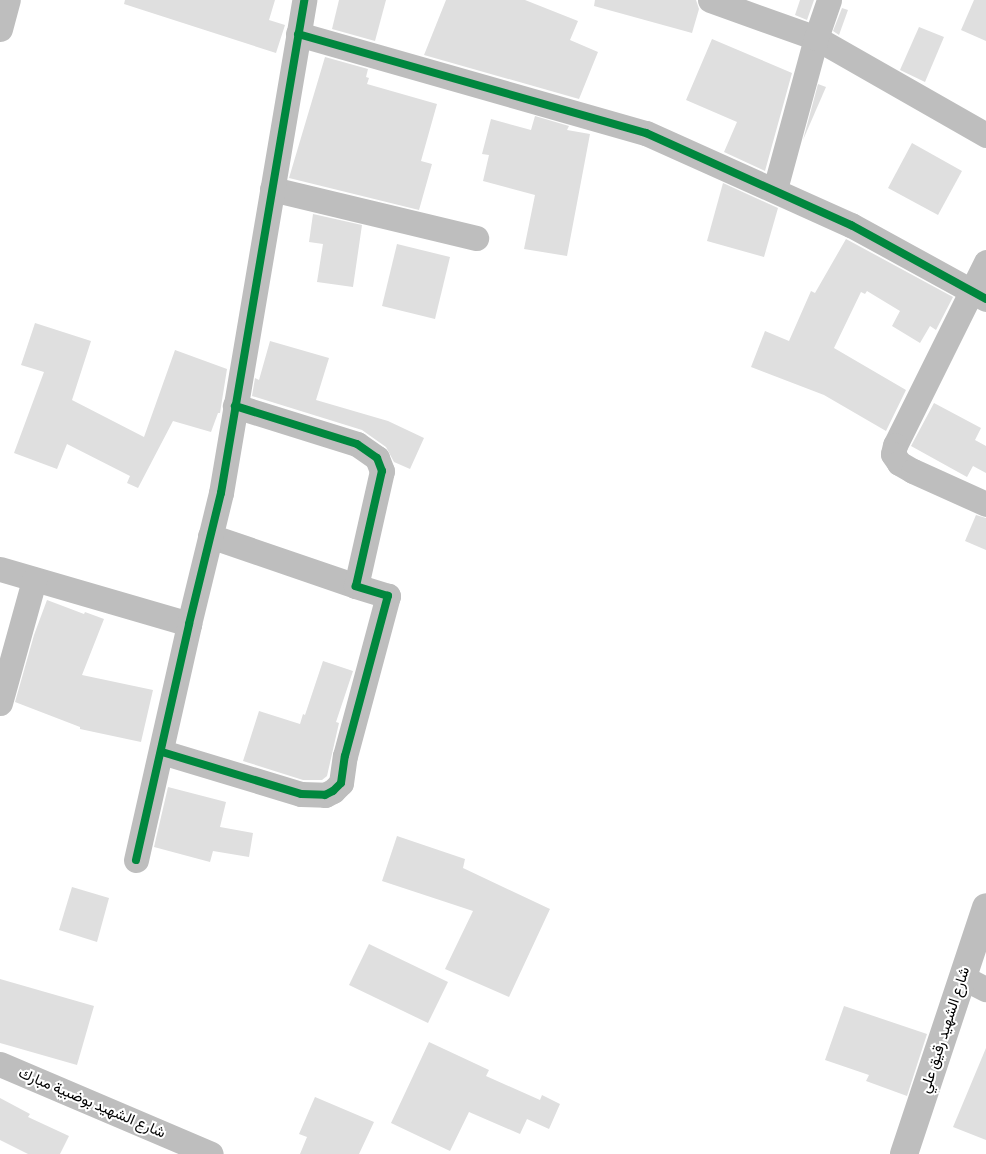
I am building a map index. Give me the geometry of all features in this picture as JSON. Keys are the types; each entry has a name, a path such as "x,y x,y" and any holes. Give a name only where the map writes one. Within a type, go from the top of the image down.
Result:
{"street":[{"path":"0,29 8,0"},
{"path":"136,860 162,752 189,624 221,493 304,0"},
{"path":"710,0 816,38 986,135"},
{"path":"775,189 816,38 829,0"},
{"path":"298,34 646,134 775,189 851,225 979,295"},
{"path":"272,189 476,238"},
{"path":"986,262 979,295 895,445 893,454 899,463 913,471 986,504"},
{"path":"235,406 357,444 380,462 382,471 356,586"},
{"path":"162,752 301,794 326,795 333,791 341,783 345,756 388,596 210,536"},
{"path":"0,569 189,624"},
{"path":"0,702 34,580"},
{"name":"شارع الشهيد رقيق علي","path":"904,1154 986,907"},
{"path":"962,977 986,989"},
{"name":"شارع الشهيد بوضبية مبارك","path":"0,1064 211,1154"}],"building":[{"path":"125,0 275,0 269,20 285,25 276,53 124,4"},
{"path":"339,0 386,0 375,41 332,29"},
{"path":"446,0 525,0 578,21 570,40 598,52 579,99 424,55"},
{"path":"595,0 696,0 699,9 692,33 594,6"},
{"path":"800,0 814,0 807,20 795,15"},
{"path":"974,0 986,0 986,41 961,30"},
{"path":"842,8 848,10 839,35 833,31"},
{"path":"919,27 944,37 925,82 900,70"},
{"path":"712,39 792,73 765,171 724,152 737,122 686,100"},
{"path":"325,57 368,69 366,77 369,78 367,84 437,104 421,161 432,164 419,210 289,178"},
{"path":"818,84 826,87 803,140"},
{"path":"535,116 569,126 567,130 590,134 567,256 524,249 535,195 483,181 489,155 482,154 491,119 531,130"},
{"path":"912,143 962,171 938,215 888,188"},
{"path":"723,183 778,208 764,257 707,241"},
{"path":"313,214 362,225 353,287 317,282 323,244 309,242"},
{"path":"846,239 953,297 936,330 930,326 920,343 892,326 900,311 867,291 865,294 861,292 834,348 906,390 886,431 824,395 751,367 765,331 789,341 811,291 815,293"},
{"path":"397,244 450,257 435,319 382,306"},
{"path":"35,323 91,341 72,400 144,437 175,350 227,369 220,413 218,413 211,432 173,421 138,488 127,483 130,476 67,444 57,469 14,453 44,372 21,365"},
{"path":"270,341 329,358 316,400 388,421 424,438 410,469 394,462 386,447 362,430 252,396 255,378 259,380"},
{"path":"934,403 981,428 975,440 986,446 986,473 973,466 967,477 911,446"},
{"path":"976,515 986,518 986,550 965,541"},
{"path":"47,600 84,614 85,612 104,619 82,675 153,690 141,742 80,729 80,727 15,702 34,635"},
{"path":"323,661 353,671 336,722 339,723 327,776 322,780 303,780 243,761 259,711 300,724 303,714 305,715"},
{"path":"168,787 226,802 220,827 253,833 249,857 213,851 210,862 154,847"},
{"path":"397,836 465,859 463,868 550,909 509,997 445,969 473,911 382,881"},
{"path":"72,887 109,898 97,942 59,930"},
{"path":"369,944 448,982 428,1023 349,985"},
{"path":"0,979 94,1006 77,1065 0,1043"},
{"path":"844,1006 927,1034 907,1096 866,1081 869,1075 825,1060"},
{"path":"429,1042 489,1070 486,1076 540,1100 542,1095 560,1104 549,1129 527,1119 520,1134 469,1112 450,1151 391,1123"},
{"path":"986,1048 986,1140 953,1127"},
{"path":"315,1097 374,1122 359,1154 300,1154 307,1137 299,1134"},
{"path":"0,1098 30,1114 28,1117 69,1136 60,1154 28,1154 0,1140"}],"cycle path":[{"path":"136,860 189,624 221,493 304,0"},
{"path":"298,34 646,133 851,225 986,299"},
{"path":"162,752 301,794 325,795 333,791 341,783 345,756 388,596 356,586 382,471 377,458 357,444 235,406"}]}
